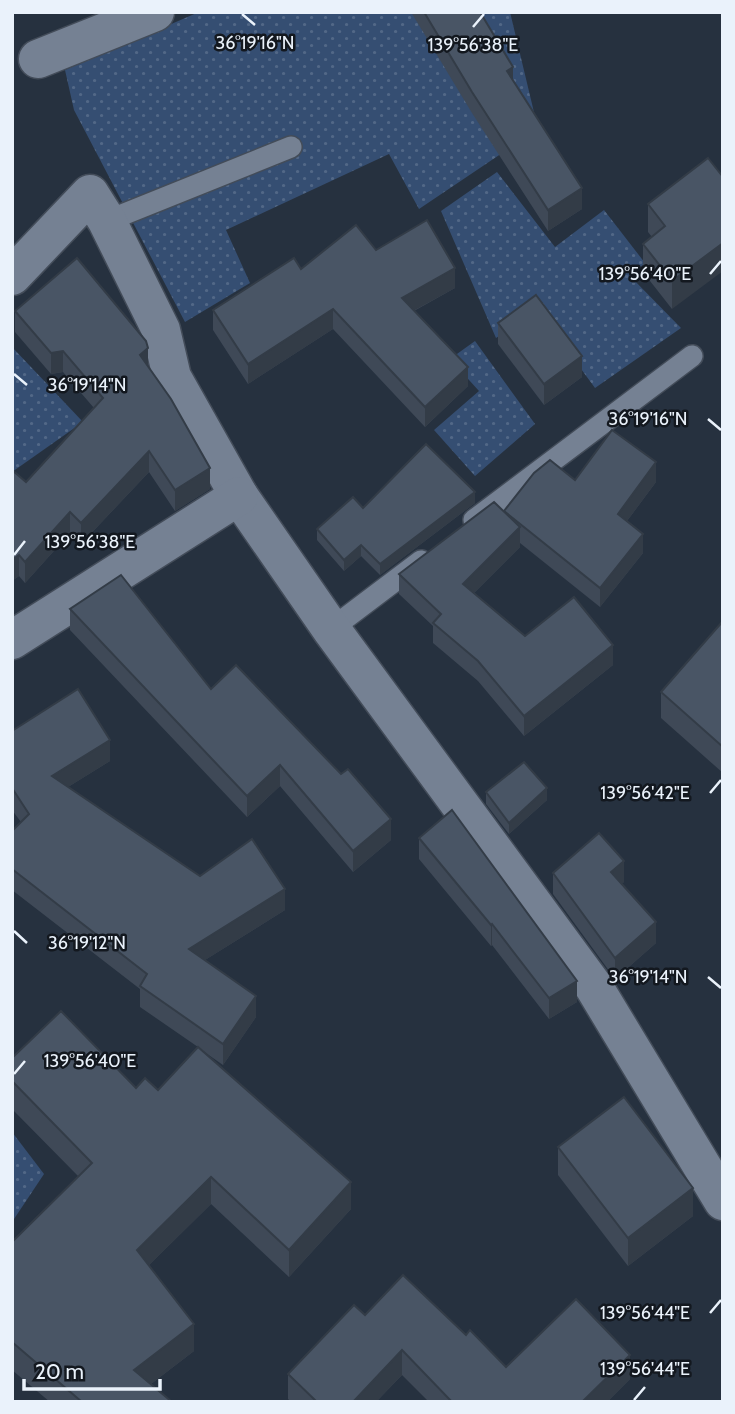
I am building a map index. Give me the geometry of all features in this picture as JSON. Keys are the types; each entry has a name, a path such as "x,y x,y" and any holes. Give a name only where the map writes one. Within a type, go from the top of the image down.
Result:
{"street":[{"path":"38,59 155,12"},
{"path":"12,276 90,194 107,221 161,330 172,377 239,496 331,629 594,987 723,1201"},
{"path":"12,640 239,496"}],"lane":[{"path":"107,221 291,147"},
{"path":"462,530 692,356"},
{"path":"331,629 440,546"}],"shaded area":[{"path":"199,12 510,12 538,129 419,209 389,154 226,230 250,283 185,322 74,110 65,70"},
{"path":"497,172 555,247 604,210 645,263 630,276 681,328 595,388 538,310 496,338 441,211"},
{"path":"475,341 535,424 475,476 434,430 479,391 450,359"},
{"path":"12,347 83,422 12,472"},
{"path":"12,1132 44,1174 12,1222"}],"building":[{"path":"424,12 480,12 513,67 507,71 582,188 548,210"},
{"path":"708,158 723,177 723,243 672,281 643,244 665,226 648,204"},
{"path":"427,220 455,268 402,298 468,367 425,407 333,309 248,364 213,310 294,258 301,269 356,225 376,250"},
{"path":"77,258 146,341 148,348 140,355 171,399 210,468 175,490 149,451 81,523 70,512 25,562 19,555 12,560 12,470 26,482 103,398 63,351 51,353 15,311"},
{"path":"536,295 582,356 544,384 498,323"},
{"path":"612,430 656,462 618,514 643,534 600,588 504,511 534,473 550,460 575,480"},
{"path":"426,444 475,492 380,564 361,545 344,560 317,529 353,497 363,508"},
{"path":"494,502 520,527 463,584 525,636 574,597 613,645 524,716 478,661 433,623 441,614 399,574"},
{"path":"121,575 211,689 236,665 341,774 348,769 391,819 353,851 280,765 247,796 70,609"},
{"path":"723,621 723,747 661,692"},
{"path":"78,689 110,740 52,776 200,876 252,839 285,889 189,949 256,996 223,1044 140,986 147,974 12,869 12,831 29,814 12,788 12,731"},
{"path":"524,762 547,788 509,823 486,792"},
{"path":"452,810 577,981 549,998 492,924 419,838"},
{"path":"599,833 624,861 611,872 656,922 615,958 553,873"},
{"path":"61,1011 136,1088 145,1078 158,1090 198,1047 351,1182 289,1250 211,1177 137,1250 194,1324 134,1370 172,1402 82,1402 12,1342 12,1242 92,1163 12,1081 12,1058"},
{"path":"624,1097 693,1188 628,1238 558,1147"},
{"path":"403,1275 466,1335 470,1330 506,1367 576,1299 630,1355 582,1402 452,1402 402,1350 353,1402 317,1402 288,1374 354,1305 365,1315"}]}
